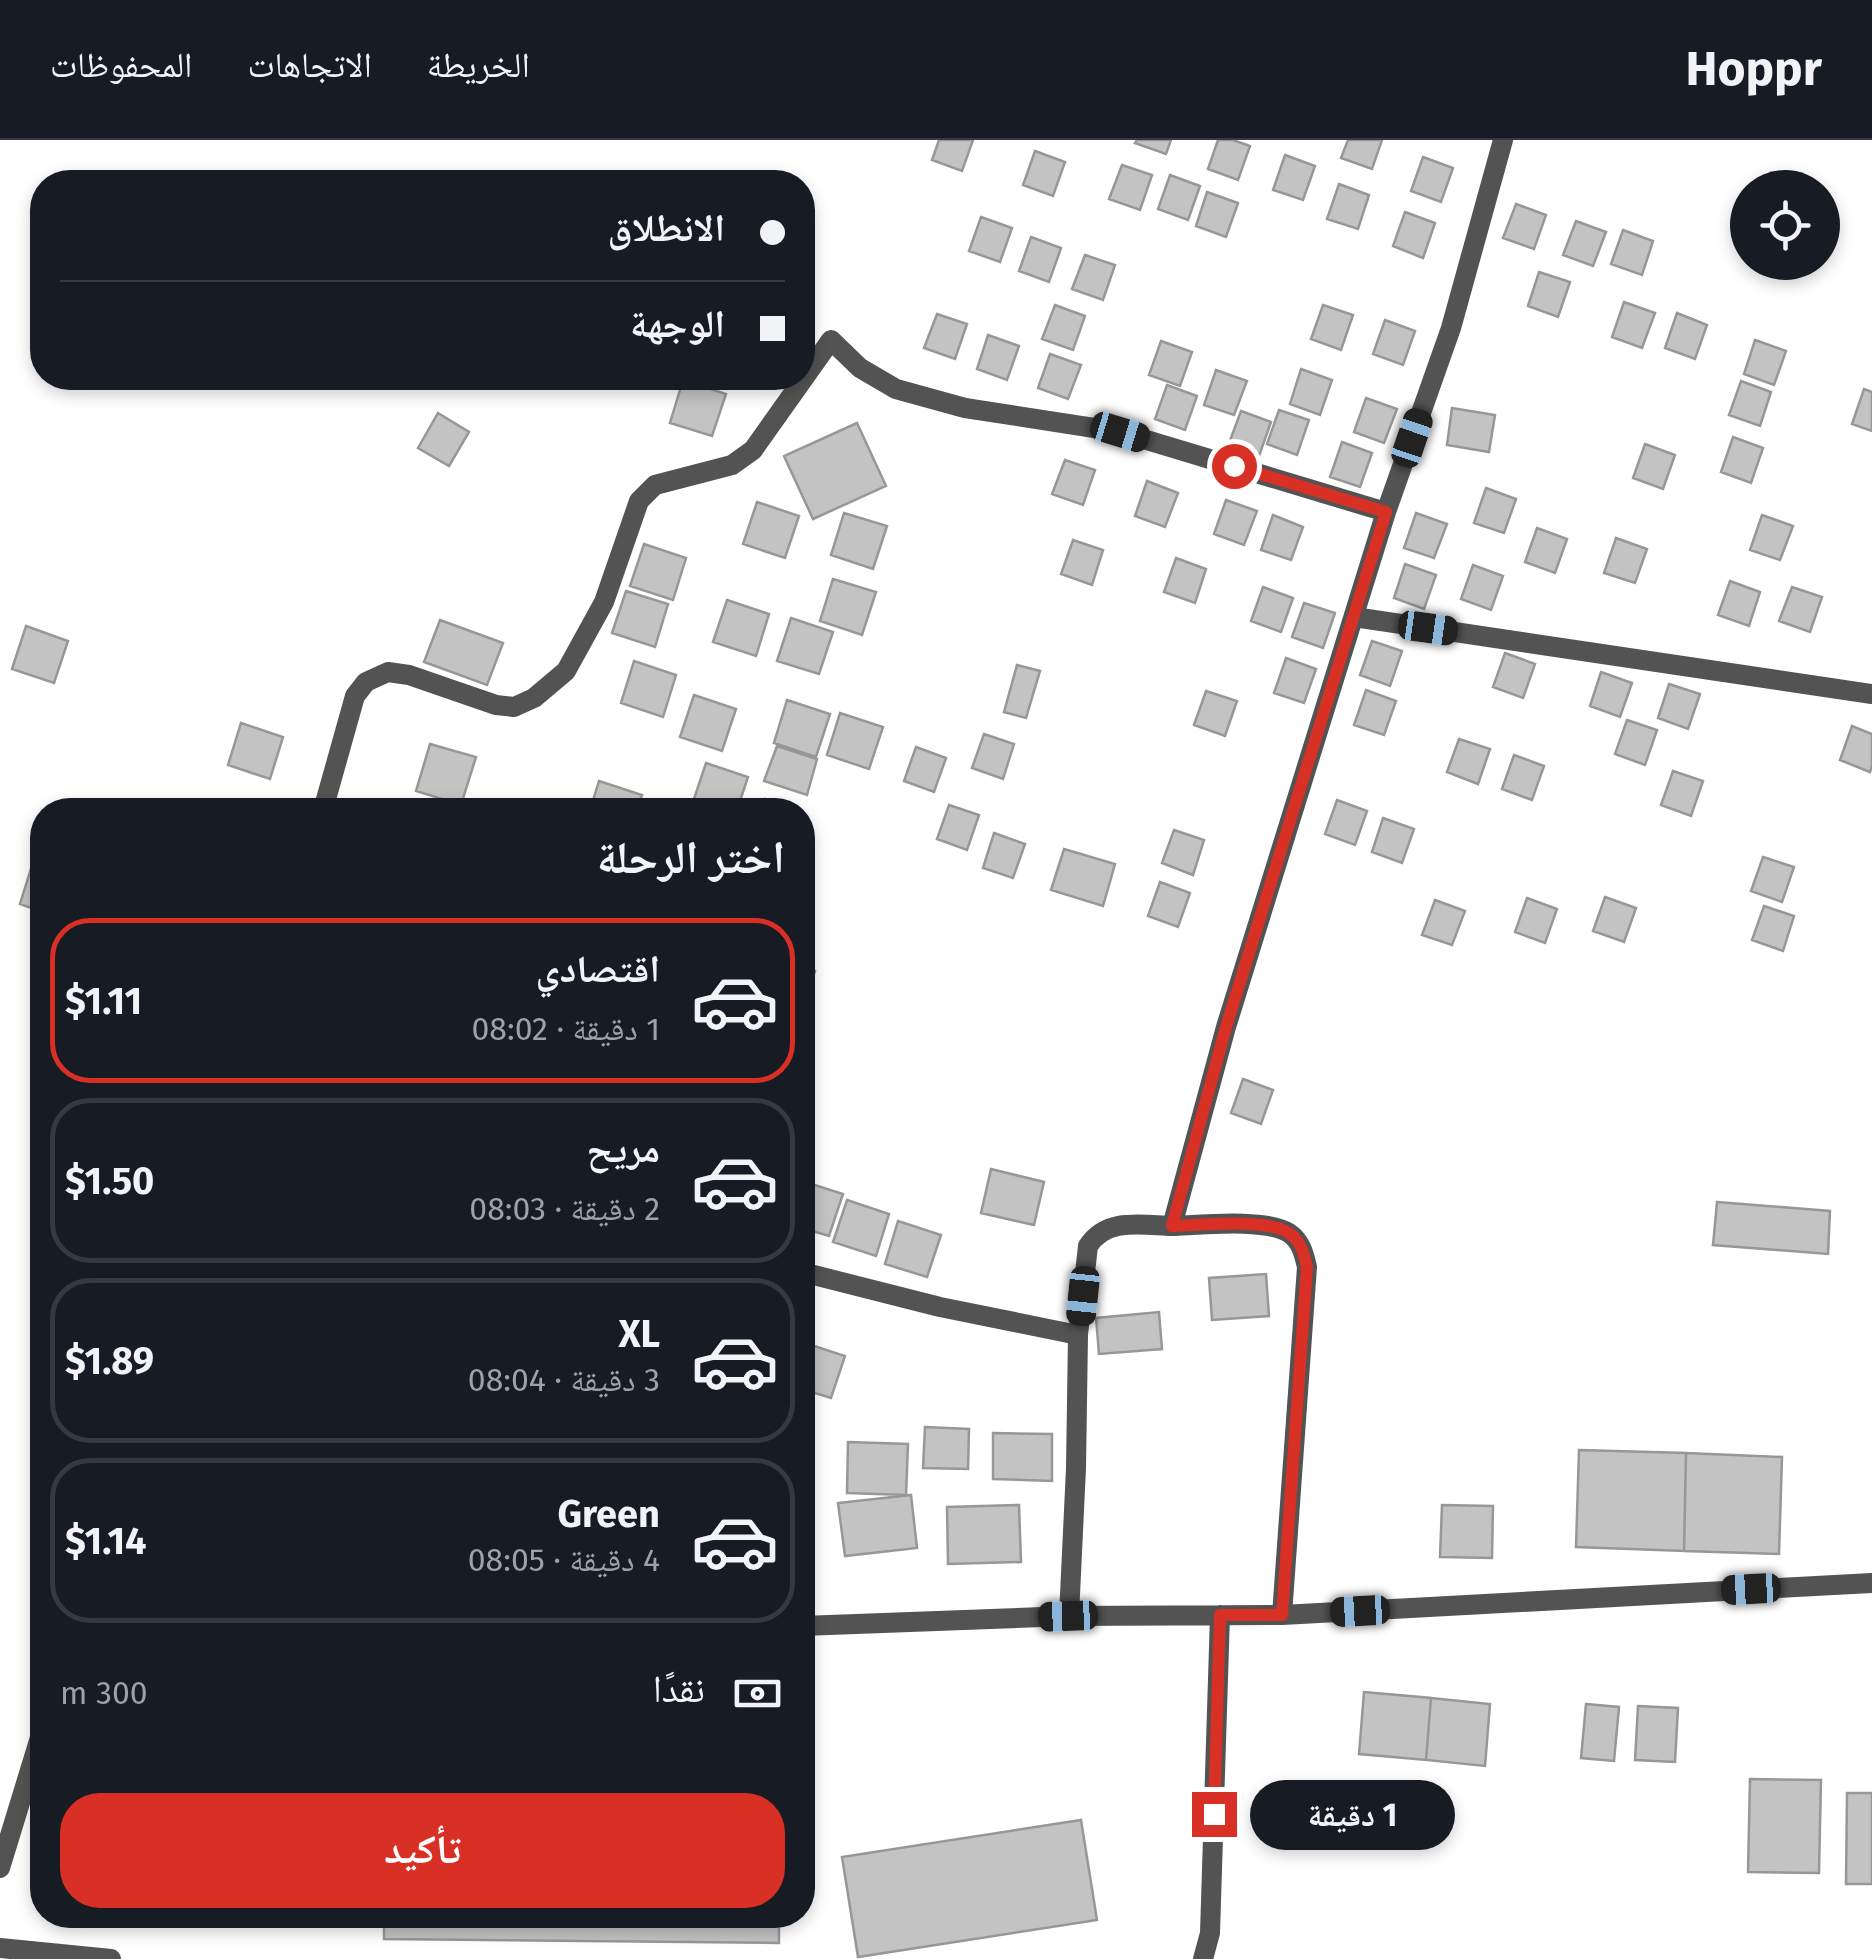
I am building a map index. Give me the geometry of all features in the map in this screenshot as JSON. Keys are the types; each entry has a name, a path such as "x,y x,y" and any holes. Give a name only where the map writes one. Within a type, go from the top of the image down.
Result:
{"street":[{"path":"1172,1226 1226,1027 1386,512 1450,328 1503,140"},
{"path":"815,361 830,340 860,368 896,389 965,408 1120,432 1386,512"},
{"path":"326,798 355,696 366,682 388,672 409,675 496,706 514,707 534,698 566,670 604,602 640,501 655,486 732,465 753,450 795,390"},
{"path":"1354,617 1871,690"},
{"path":"1068,1616 1078,1335 1088,1246 1105,1230 1121,1224 1274,1228 1292,1235 1304,1252 1307,1267 1282,1615"},
{"path":"815,1275 940,1307 1078,1335"},
{"path":"815,1626 1068,1616 1282,1615 1872,1583"},
{"path":"1202,1959 1210,1933 1220,1615"},
{"path":"0,1868 30,1770"},
{"path":"0,1948 111,1959"}],"building":[{"path":"939,140 973,140 962,171 932,160"},
{"path":"1171,140 1166,154 1135,143"},
{"path":"1218,140 1250,146 1238,180 1208,169"},
{"path":"1348,140 1382,140 1372,169 1341,158"},
{"path":"1035,151 1065,162 1053,196 1023,185"},
{"path":"1285,155 1315,166 1303,200 1273,190"},
{"path":"1423,157 1453,168 1441,202 1411,191"},
{"path":"1122,165 1152,175 1140,210 1109,199"},
{"path":"1170,175 1200,186 1188,220 1158,209"},
{"path":"1339,184 1369,195 1358,229 1327,219"},
{"path":"1207,192 1238,203 1226,237 1196,226"},
{"path":"1516,204 1546,215 1534,249 1503,238"},
{"path":"1405,212 1435,223 1423,258 1393,246"},
{"path":"981,217 1012,228 1000,262 969,251"},
{"path":"1576,221 1606,232 1593,266 1563,255"},
{"path":"1623,230 1653,241 1642,275 1611,264"},
{"path":"1031,237 1061,248 1049,282 1019,271"},
{"path":"1085,255 1115,265 1103,300 1072,289"},
{"path":"1539,272 1570,282 1558,317 1528,306"},
{"path":"1624,302 1655,313 1642,348 1612,337"},
{"path":"1055,305 1085,316 1073,350 1042,339"},
{"path":"1323,305 1353,315 1341,350 1311,339"},
{"path":"1677,313 1707,325 1695,359 1665,348"},
{"path":"937,314 967,324 955,359 924,348"},
{"path":"1385,320 1415,331 1403,365 1373,354"},
{"path":"988,335 1019,346 1007,380 977,369"},
{"path":"1755,340 1786,351 1774,385 1744,374"},
{"path":"1161,341 1192,352 1180,386 1149,375"},
{"path":"1050,354 1081,365 1068,399 1038,388"},
{"path":"1301,369 1332,380 1320,415 1290,404"},
{"path":"1216,370 1247,381 1234,415 1204,405"},
{"path":"1741,381 1771,392 1760,426 1729,415"},
{"path":"1167,385 1197,396 1185,430 1155,419"},
{"path":"1864,389 1872,392 1872,431 1852,424"},
{"path":"680,390 726,394 712,436 670,423"},
{"path":"1366,398 1397,409 1384,443 1354,432"},
{"path":"1452,408 1495,415 1489,452 1447,445"},
{"path":"1279,410 1309,420 1297,455 1267,444"},
{"path":"1241,411 1271,422 1259,456 1228,446"},
{"path":"438,413 469,432 449,466 418,448"},
{"path":"857,423 886,486 813,519 784,456"},
{"path":"1733,437 1763,448 1751,483 1721,472"},
{"path":"1342,442 1372,453 1360,487 1330,477"},
{"path":"1645,444 1675,455 1663,489 1633,478"},
{"path":"1065,460 1095,470 1083,505 1052,494"},
{"path":"1147,481 1178,493 1165,527 1135,516"},
{"path":"1486,488 1516,499 1504,533 1474,523"},
{"path":"1226,500 1257,511 1244,545 1214,534"},
{"path":"757,502 799,516 785,558 743,544"},
{"path":"844,513 887,526 873,569 831,555"},
{"path":"1416,513 1447,524 1434,558 1404,548"},
{"path":"1273,515 1303,527 1291,560 1261,550"},
{"path":"1762,515 1793,526 1780,560 1750,550"},
{"path":"1537,528 1567,539 1555,573 1525,562"},
{"path":"1616,538 1647,549 1635,583 1604,573"},
{"path":"1073,540 1103,550 1092,585 1061,574"},
{"path":"644,544 686,558 673,600 630,586"},
{"path":"1176,558 1206,569 1195,603 1164,592"},
{"path":"1405,564 1436,575 1424,609 1394,598"},
{"path":"1473,565 1503,576 1491,610 1461,599"},
{"path":"833,579 876,592 862,635 820,621"},
{"path":"1730,581 1760,592 1749,626 1718,615"},
{"path":"1263,587 1293,598 1281,632 1251,621"},
{"path":"1792,587 1822,597 1810,632 1779,621"},
{"path":"626,591 668,604 655,647 612,633"},
{"path":"727,600 769,614 756,656 713,642"},
{"path":"1304,603 1335,613 1323,648 1292,637"},
{"path":"791,618 833,632 819,674 777,661"},
{"path":"440,620 503,643 487,685 424,662"},
{"path":"26,626 68,641 54,683 12,669"},
{"path":"1372,641 1402,651 1390,686 1360,675"},
{"path":"1505,653 1535,664 1523,698 1493,687"},
{"path":"1286,658 1316,669 1304,703 1274,693"},
{"path":"634,661 676,675 663,717 621,703"},
{"path":"1017,665 1040,671 1026,718 1004,712"},
{"path":"1601,672 1632,683 1620,717 1590,706"},
{"path":"1669,684 1700,694 1688,729 1658,718"},
{"path":"1366,690 1396,701 1384,735 1354,725"},
{"path":"1206,691 1237,701 1225,736 1194,725"},
{"path":"694,695 736,709 722,751 680,737"},
{"path":"787,700 830,714 816,757 774,743"},
{"path":"840,713 883,727 869,769 827,755"},
{"path":"1627,720 1657,730 1645,765 1615,754"},
{"path":"241,723 283,737 270,779 228,765"},
{"path":"1852,726 1872,734 1870,772 1840,760"},
{"path":"984,734 1014,744 1003,779 972,768"},
{"path":"1459,739 1490,749 1478,784 1447,772"},
{"path":"430,744 476,757 463,798 438,798 416,791"},
{"path":"777,746 817,759 807,795 764,781"},
{"path":"916,747 946,758 934,792 904,781"},
{"path":"1514,755 1544,766 1532,800 1502,789"},
{"path":"706,763 748,777 741,798 694,798"},
{"path":"1673,771 1703,781 1691,816 1661,805"},
{"path":"599,781 642,795 641,798 594,798"},
{"path":"1337,800 1367,811 1355,845 1325,834"},
{"path":"949,805 979,815 967,850 937,839"},
{"path":"1383,818 1414,829 1402,863 1372,852"},
{"path":"1174,830 1204,840 1193,875 1162,863"},
{"path":"994,833 1025,844 1013,878 983,868"},
{"path":"1064,849 1115,864 1103,906 1051,890"},
{"path":"1763,857 1794,867 1782,902 1751,891"},
{"path":"30,872 30,908 20,904"},
{"path":"1160,882 1190,893 1178,927 1148,916"},
{"path":"1605,897 1636,908 1624,942 1593,931"},
{"path":"1527,898 1557,909 1545,943 1515,932"},
{"path":"1435,900 1465,911 1452,945 1422,935"},
{"path":"1764,906 1794,916 1783,951 1752,940"},
{"path":"1243,1079 1273,1090 1261,1124 1231,1113"},
{"path":"991,1169 1044,1182 1034,1225 981,1213"},
{"path":"815,1185 843,1194 829,1236 815,1232"},
{"path":"847,1200 889,1214 876,1256 833,1242"},
{"path":"1717,1202 1830,1211 1828,1254 1713,1245"},
{"path":"898,1221 941,1235 927,1277 885,1264"},
{"path":"1266,1274 1269,1316 1212,1320 1209,1278"},
{"path":"1159,1312 1162,1349 1099,1354 1096,1318"},
{"path":"815,1346 845,1356 831,1398 815,1393"},
{"path":"925,1427 969,1429 968,1469 923,1468"},
{"path":"993,1433 1052,1434 1052,1481 993,1479"},
{"path":"848,1442 908,1444 906,1495 847,1493"},
{"path":"1579,1450 1686,1453 1684,1551 1576,1547"},
{"path":"1686,1453 1782,1457 1779,1554 1684,1551"},
{"path":"911,1495 917,1548 845,1556 838,1503"},
{"path":"1019,1505 1021,1562 948,1564 947,1507"},
{"path":"1442,1505 1493,1506 1492,1558 1440,1557"},
{"path":"1364,1692 1431,1698 1426,1760 1359,1754"},
{"path":"1431,1698 1490,1704 1485,1766 1426,1760"},
{"path":"1586,1704 1619,1707 1614,1761 1581,1758"},
{"path":"1638,1706 1678,1708 1675,1762 1635,1760"},
{"path":"1750,1779 1821,1780 1819,1873 1748,1872"},
{"path":"1847,1793 1872,1793 1872,1884 1846,1884"},
{"path":"1081,1820 1097,1920 858,1957 842,1857"},
{"path":"384,1928 779,1928 779,1943 384,1939"}],"route":[{"path":"1214,1814 1220,1615 1282,1615 1307,1267 1298,1242 1284,1230 1234,1224 1172,1226 1226,1027 1386,512 1234,466"}]}
